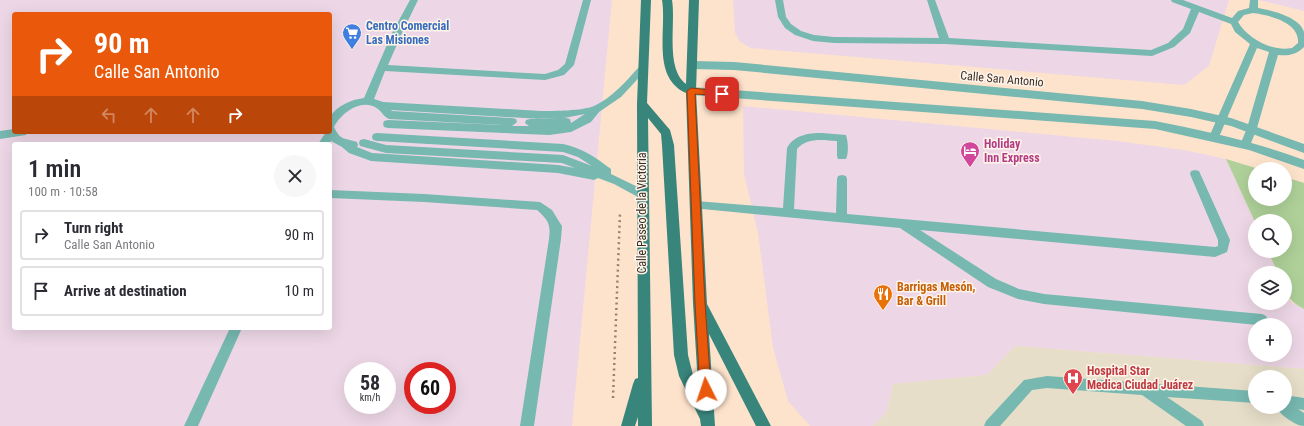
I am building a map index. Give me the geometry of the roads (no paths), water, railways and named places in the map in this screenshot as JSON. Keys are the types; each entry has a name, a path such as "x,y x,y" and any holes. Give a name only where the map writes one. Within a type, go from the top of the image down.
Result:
{"main road":[{"name":"Calle Paseo de la Victoria","path":"645,426 643,371 642,69 646,0"},
{"path":"667,0 668,59 671,74 678,84 691,91"},
{"path":"694,0 691,91 700,303 709,424"},
{"path":"642,104 666,133 681,356 686,376 709,424"},
{"path":"700,303 765,425"},
{"path":"628,426 643,371"}],"street":[{"name":"Calle San Antonio","path":"692,65 734,66 1135,104 1178,110 1221,119 1252,128 1304,149"},
{"path":"691,91 1155,125 1245,145 1304,165"}],"lane":[{"path":"368,101 397,33 414,0"},
{"path":"382,68 545,77 562,73 569,65 587,0"},
{"path":"779,0 782,16 788,26 798,33 813,38 834,40 945,41 1152,53 1171,45 1187,31 1196,8"},
{"path":"931,0 945,41"},
{"path":"1175,0 1234,22 1240,33 1254,44 1274,51 1285,52 1295,50 1301,46 1303,40 1301,33 1295,26 1276,15 1253,10 1239,14 1234,22"},
{"path":"1253,10 1254,0"},
{"path":"1214,137 1254,44"},
{"path":"1245,145 1252,128 1274,51"},
{"path":"388,120 538,124 562,123 587,119 596,109 618,95 642,69"},
{"path":"335,110 368,101 383,106 540,115 564,114 596,109"},
{"path":"364,143 377,137 384,131 388,120 383,106"},
{"path":"0,135 12,133"},
{"path":"332,133 336,140 346,144 353,150 371,157 558,169 618,181"},
{"path":"377,137 577,151 587,156 618,181"},
{"path":"788,214 792,148 796,142 808,138 842,138 842,156"},
{"path":"346,144 364,143 386,149 563,159 618,181 642,194"},
{"path":"696,205 1215,252 1223,248 1224,240 1195,174"},
{"path":"841,218 842,179"},
{"path":"332,194 491,201 540,206 548,213 556,226 555,239 527,426"},
{"path":"903,224 992,283 1018,294 1044,299 1248,319"},
{"path":"191,426 235,330"},
{"path":"991,426 1029,384 1047,382 1248,396"},
{"path":"1142,388 1196,426"},
{"path":"1292,401 1304,404"},
{"path":"1292,413 1304,421"}],"place":[{"name":"Centro Comercial Las Misiones","path":"352,50"},
{"name":"Holiday Inn Express","path":"970,168"},
{"name":"Barrigas Mesón, Bar & Grill","path":"883,311"},
{"name":"Hospital Star Medica Ciudad Juárez","path":"1073,395"}]}
